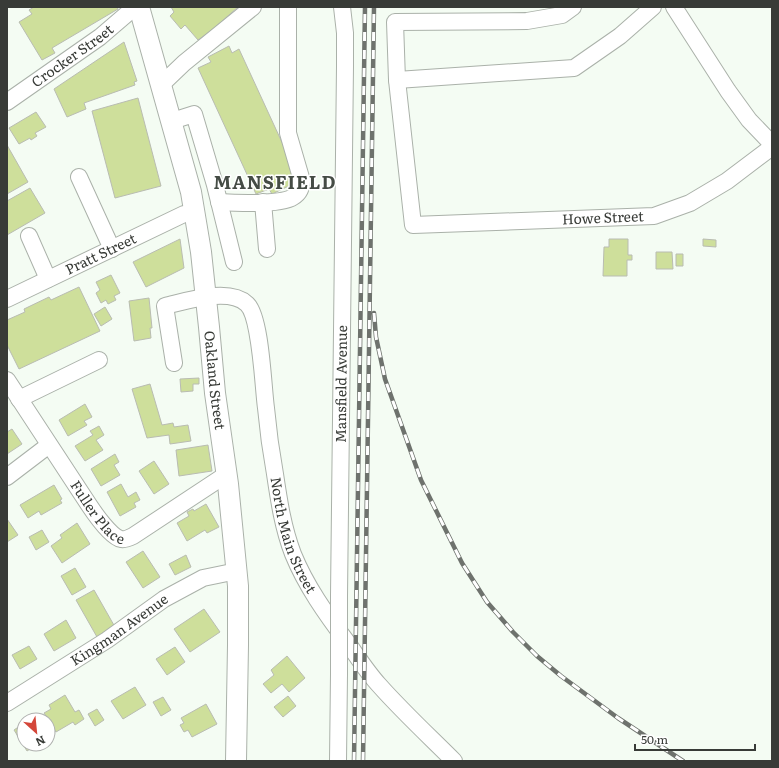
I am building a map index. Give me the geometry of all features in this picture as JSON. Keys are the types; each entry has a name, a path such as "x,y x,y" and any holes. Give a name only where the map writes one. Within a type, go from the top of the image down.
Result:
{"main road":[{"name":"Oakland Street","path":"139,7 192,192 215,393 227,474 237,572 238,645 236,761"}],"street":[{"name":"Crocker Street","path":"7,102 100,37 136,7"},
{"path":"161,85 184,63 253,7"},
{"path":"220,202 237,204 284,201 292,198 301,188 302,181 288,133 288,7"},
{"name":"Mansfield Avenue","path":"338,761 345,66 345,34 342,7"},
{"path":"573,7 562,15 527,21 395,22 397,80 574,68 620,36 653,7"},
{"path":"674,7 728,91 749,120 772,146"},
{"name":"Howe Street","path":"397,80 413,225 654,216 690,203 702,196 727,181 772,146"},
{"path":"172,121 194,114 220,202 234,262"},
{"path":"79,177 112,249"},
{"path":"192,192 215,185"},
{"path":"263,202 267,249"},
{"name":"Pratt Street","path":"7,299 184,214 194,212"},
{"path":"29,236 48,279"},
{"name":"North Main Street","path":"174,363 165,306 205,297 229,296 247,304 253,313 257,327 267,417 281,515 293,553 308,586 319,604 378,684 454,761"},
{"path":"20,400 99,360"},
{"name":"Fuller Place","path":"7,380 96,515 114,536 120,539 124,540 133,536 227,474"},
{"path":"7,477 49,445"},
{"name":"Kingman Avenue","path":"7,703 107,640 169,596 203,578 237,572"}],"building":[{"path":"34,7 117,7 118,9 52,48 55,53 42,60 19,22 32,14 29,10"},
{"path":"171,7 238,7 198,40 185,25 181,29 170,16 174,12"},
{"path":"124,42 137,81 134,82 135,85 84,103 86,109 67,117 54,89"},
{"path":"229,46 232,53 239,49 297,175 290,178 293,184 272,194 269,189 256,194 198,68 211,62 208,57"},
{"path":"138,98 161,186 115,198 92,111"},
{"path":"36,112 46,127 35,133 37,136 31,140 30,138 19,144 9,128"},
{"path":"7,145 28,182 7,194"},
{"path":"30,188 45,213 7,235 7,201"},
{"path":"180,239 184,268 146,287 133,262"},
{"path":"609,239 628,239 628,255 632,255 632,260 627,260 627,276 603,276 604,247 609,247"},
{"path":"703,239 716,240 716,247 703,246"},
{"path":"656,252 672,252 673,269 656,269"},
{"path":"676,254 683,254 683,266 676,266"},
{"path":"111,275 120,293 114,296 116,300 108,304 106,300 101,303 96,293 100,290 96,282"},
{"path":"79,287 100,331 19,369 7,345 7,320 25,312 24,309 49,297 51,300"},
{"path":"149,298 152,328 150,328 151,338 134,341 129,301"},
{"path":"105,307 112,319 101,326 94,314"},
{"path":"199,378 199,384 193,384 193,391 181,392 180,379"},
{"path":"150,384 162,425 173,423 174,427 188,425 191,441 170,444 169,435 147,438 132,389"},
{"path":"85,404 92,417 84,421 87,425 68,436 59,420"},
{"path":"99,426 104,435 96,440 103,450 85,461 75,446 93,435 90,431"},
{"path":"12,429 22,444 7,454 7,432"},
{"path":"208,445 212,471 179,476 176,450"},
{"path":"115,454 119,462 114,465 120,475 101,486 91,469"},
{"path":"154,461 169,484 154,494 139,471"},
{"path":"121,484 128,497 136,492 140,500 134,503 136,507 120,516 107,492"},
{"path":"54,485 62,499 60,500 62,503 41,515 39,511 28,518 20,505"},
{"path":"206,504 219,527 207,533 205,530 187,541 177,523 189,516 187,512 193,509 194,511"},
{"path":"7,519 18,535 7,542"},
{"path":"77,523 90,544 62,563 51,546 62,538 60,535"},
{"path":"42,530 49,542 36,550 29,537"},
{"path":"143,551 160,577 143,588 126,562"},
{"path":"186,555 191,567 175,575 169,564"},
{"path":"75,568 86,587 72,595 61,576"},
{"path":"94,590 115,627 97,637 76,600"},
{"path":"204,609 220,632 190,652 174,629"},
{"path":"66,620 76,638 54,651 44,634"},
{"path":"29,646 37,659 20,669 12,655"},
{"path":"175,647 185,662 167,675 156,659"},
{"path":"287,656 305,678 289,692 282,684 271,693 263,684 274,675 271,670"},
{"path":"135,687 146,705 123,719 111,701"},
{"path":"65,695 75,712 79,710 84,719 75,725 73,722 56,732 56,712 46,712 51,709 49,705"},
{"path":"288,696 296,706 283,717 274,707"},
{"path":"163,697 171,710 161,716 153,702"},
{"path":"206,704 217,724 192,737 188,730 184,732 180,725 184,723 181,718"},
{"path":"97,709 104,720 95,726 88,714"}],"railway":[{"path":"354,761 365,7"},
{"path":"363,761 374,7"},
{"path":"374,313 376,337 385,379 421,480 462,563 487,602 513,632 537,656 561,676 618,718 683,761"}],"district":[{"name":"MANSFIELD","path":"275,183"}]}
